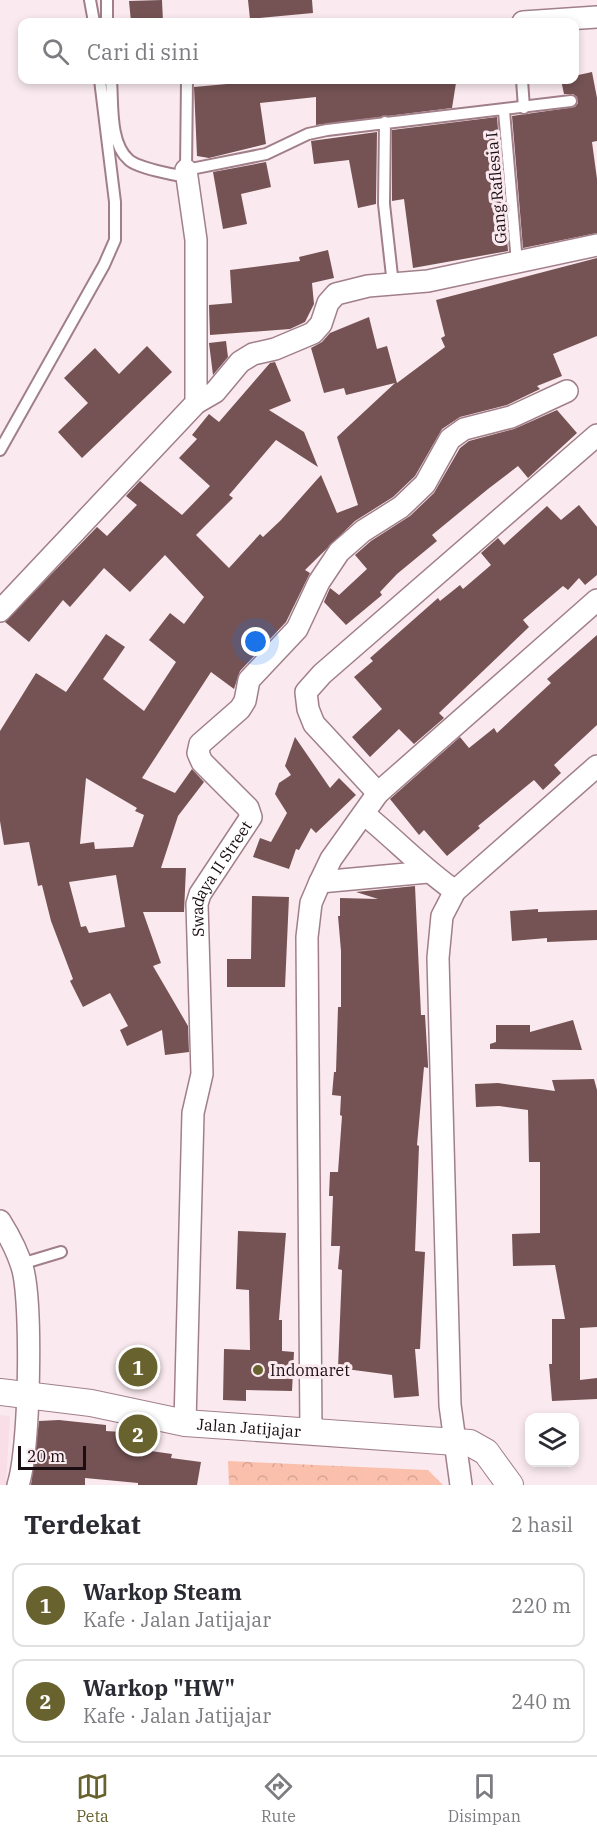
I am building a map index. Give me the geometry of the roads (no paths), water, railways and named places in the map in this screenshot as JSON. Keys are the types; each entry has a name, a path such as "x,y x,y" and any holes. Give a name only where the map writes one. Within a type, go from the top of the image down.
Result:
{"street":[{"path":"579,18 597,17"},
{"path":"187,174 196,240 196,403"},
{"path":"0,611 196,403 215,392 240,362 253,354 275,349 313,333 321,324 328,303 336,294 368,286 393,286 517,263 597,245"},
{"name":"Swadaya II Street","path":"185,1423 193,1113 202,1074 197,904 200,894 251,817 248,808 202,762 198,753 200,744 240,710 245,701 249,680 297,629 319,582 339,552 363,531 401,507 425,484 450,439 464,429 511,417 567,391"},
{"path":"378,793 314,724 308,709 306,692 322,674 597,435"},
{"path":"311,1432 307,937 311,903 331,860 378,793 597,600"},
{"path":"461,1485 450,1406 438,958 442,916 455,891 597,766"},
{"path":"364,814 428,872 455,891"},
{"path":"320,882 428,872"},
{"path":"0,1221 13,1240 21,1264 27,1298 27,1394 22,1466 18,1485"},
{"name":"Jalan Jatijajar","path":"0,1392 91,1403 185,1423 470,1443 486,1452 510,1485"}],"lane":[{"path":"90,0 93,18"},
{"path":"107,0 107,18"},
{"path":"0,450 83,298 104,265 115,240 115,202 100,84"},
{"path":"111,84 115,134 119,147 129,161 187,174 266,154 318,132 571,101"},
{"path":"187,84 187,174"},
{"path":"522,84 524,108"},
{"name":"Gang Raflesia I","path":"504,111 517,263"},
{"path":"385,122 384,204 393,286"},
{"path":"21,1264 61,1252"}],"place":[{"name":"Warkop Steam","path":"138,1367"},
{"name":"Indomaret","path":"258,1370"},
{"name":"Warkop \"HW\"","path":"138,1434"}]}
